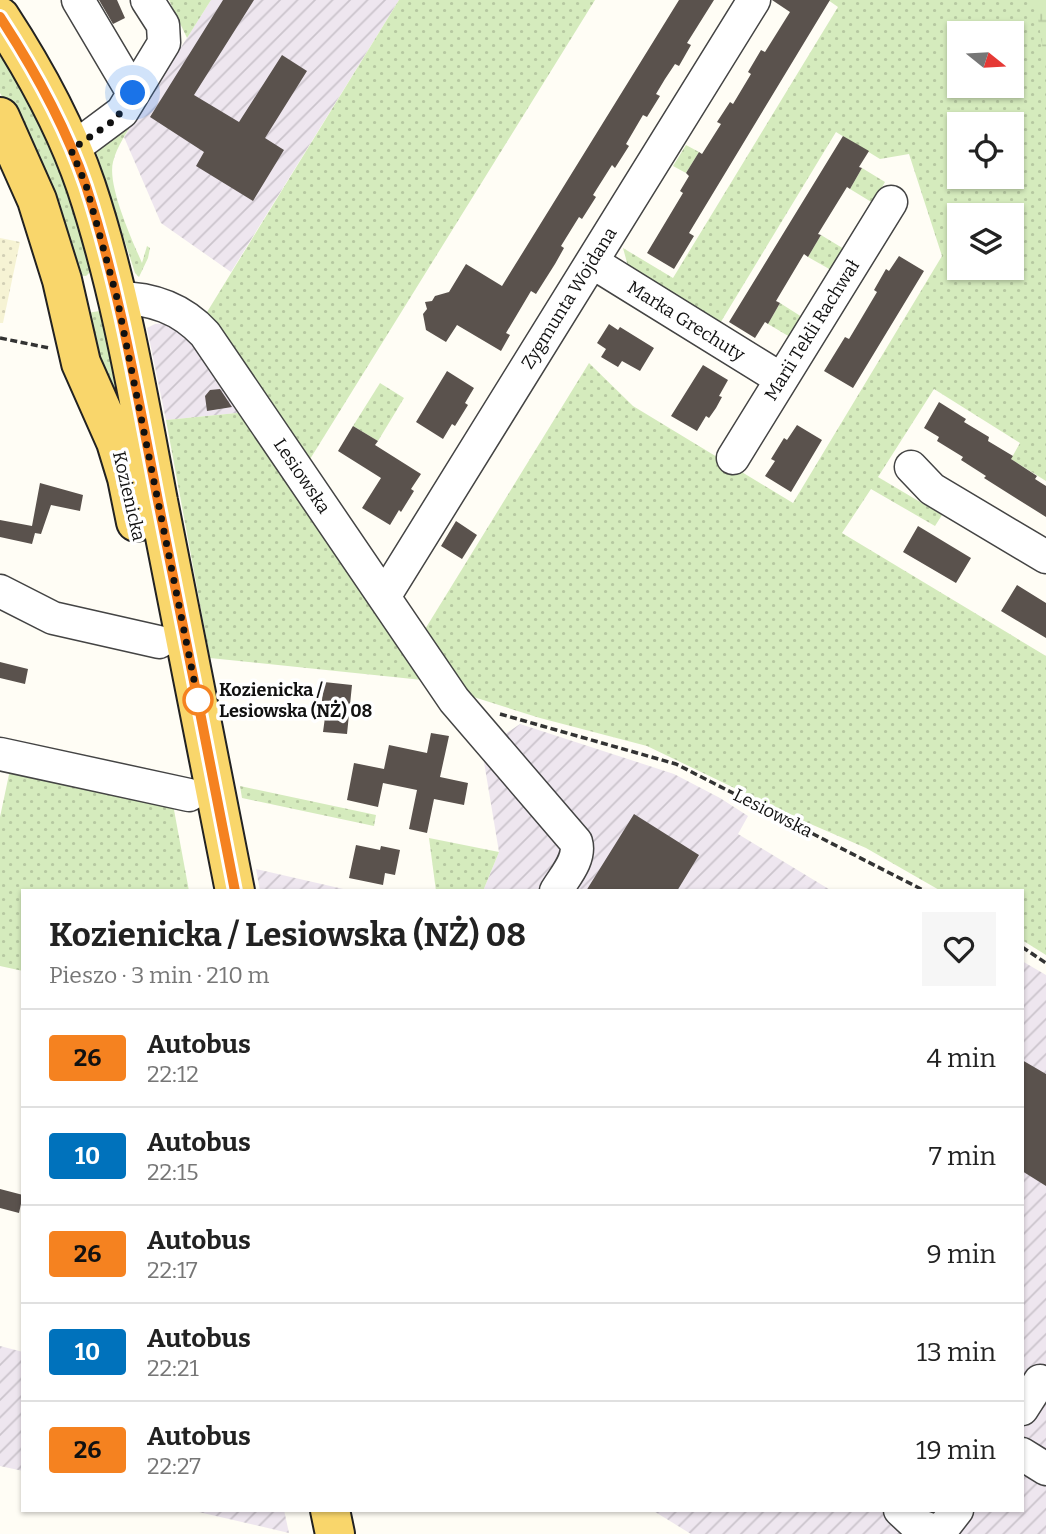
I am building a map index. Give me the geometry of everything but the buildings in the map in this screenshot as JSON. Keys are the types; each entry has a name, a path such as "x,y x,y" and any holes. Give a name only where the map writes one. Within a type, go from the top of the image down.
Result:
{"main road":[{"name":"Kozienicka","path":"0,17 36,75 71,150 86,185 111,273 235,889"},
{"name":"Kozienicka","path":"0,117 11,156 37,200 62,280 80,363 116,442 127,478 208,889"},
{"path":"62,280 71,293 89,301 111,273"},
{"path":"330,1512 335,1534"},
{"path":"356,1512 361,1534"}],"street":[{"path":"78,0 133,93"},
{"path":"71,150 116,119 164,43 163,25 147,0"},
{"name":"Zygmunta Wojdana","path":"384,597 754,0"},
{"name":"Marii Tekli Rachwał","path":"733,458 891,202"},
{"name":"Marka Grechuty","path":"592,262 781,380"},
{"name":"Lesiowska","path":"111,273 195,323 205,334 454,700 576,842 579,850 576,858 557,889"},
{"path":"129,355 131,337 141,317 159,309 174,310"},
{"path":"911,467 932,489 1046,557"},
{"path":"0,591 53,618 159,642"},
{"path":"0,754 189,795"},
{"path":"1024,1405 1036,1379"},
{"path":"1024,1455 1046,1469"},
{"path":"902,1512 915,1524 935,1531 943,1528 955,1512"}],"path":[{"path":"0,338 45,348 77,345"},
{"name":"Lesiowska","path":"499,713 676,764 921,889"},
{"path":"1024,948 1046,963"}],"shaded area":[{"path":"211,0 399,0 231,272 161,223 124,137"},
{"path":"0,238 20,242 3,323 0,323"},
{"path":"167,323 197,339 247,412 166,420 147,328"},
{"path":"520,724 674,774 748,816 738,834 829,889 484,889 499,852 482,750"},
{"path":"256,869 343,889 260,889"},
{"path":"1024,962 1046,975 1046,1534 691,1534 655,1512 1024,1512"},
{"path":"0,1346 21,1351 21,1471 0,1466"},
{"path":"199,1512 284,1512 289,1533"}],"green space":[{"path":"169,0 211,0 187,38"},
{"path":"399,0 595,0 307,464 204,317"},
{"path":"828,0 1046,0 1046,481 1011,459 1020,443 934,389 878,477 942,515 935,526 871,489 842,533 1046,656 1046,955 1024,941 1024,889 938,889 866,848 647,746 540,718 464,694 419,639 589,363 633,406 793,503 942,256 909,154 880,159 836,132 719,325 629,270 623,248 673,278 838,7"},
{"path":"1035,0 1046,0 1046,69"},
{"path":"0,40 55,149 92,270 86,276 76,275 14,118 0,93"},
{"path":"136,118 117,150 112,172 122,212 142,263 147,246 150,248 139,277 135,273 95,148"},
{"path":"686,145 699,152 686,173 673,166"},
{"path":"862,168 885,182 873,203 850,189"},
{"path":"821,235 844,249 831,270 808,257"},
{"path":"780,303 802,317 790,337 768,324"},
{"path":"107,310 125,398 114,410 86,313"},
{"path":"380,383 404,398 378,441 353,426"},
{"path":"247,412 432,681 210,658 166,420"},
{"path":"11,765 172,799 189,889 21,889 21,971 0,966 0,817"},
{"path":"240,786 376,815 374,826 242,798"},
{"path":"429,838 499,852 484,889 436,889"}],"bus line":[{"name":"26","path":"0,17 36,75 71,150 86,185 109,267 144,427 235,889"}],"place":[{"name":"Kozienicka / Lesiowska (NŻ) 08","path":"198,700"}],"route":[{"path":"133,93 116,119 71,150 86,185 117,298 198,700"}]}
